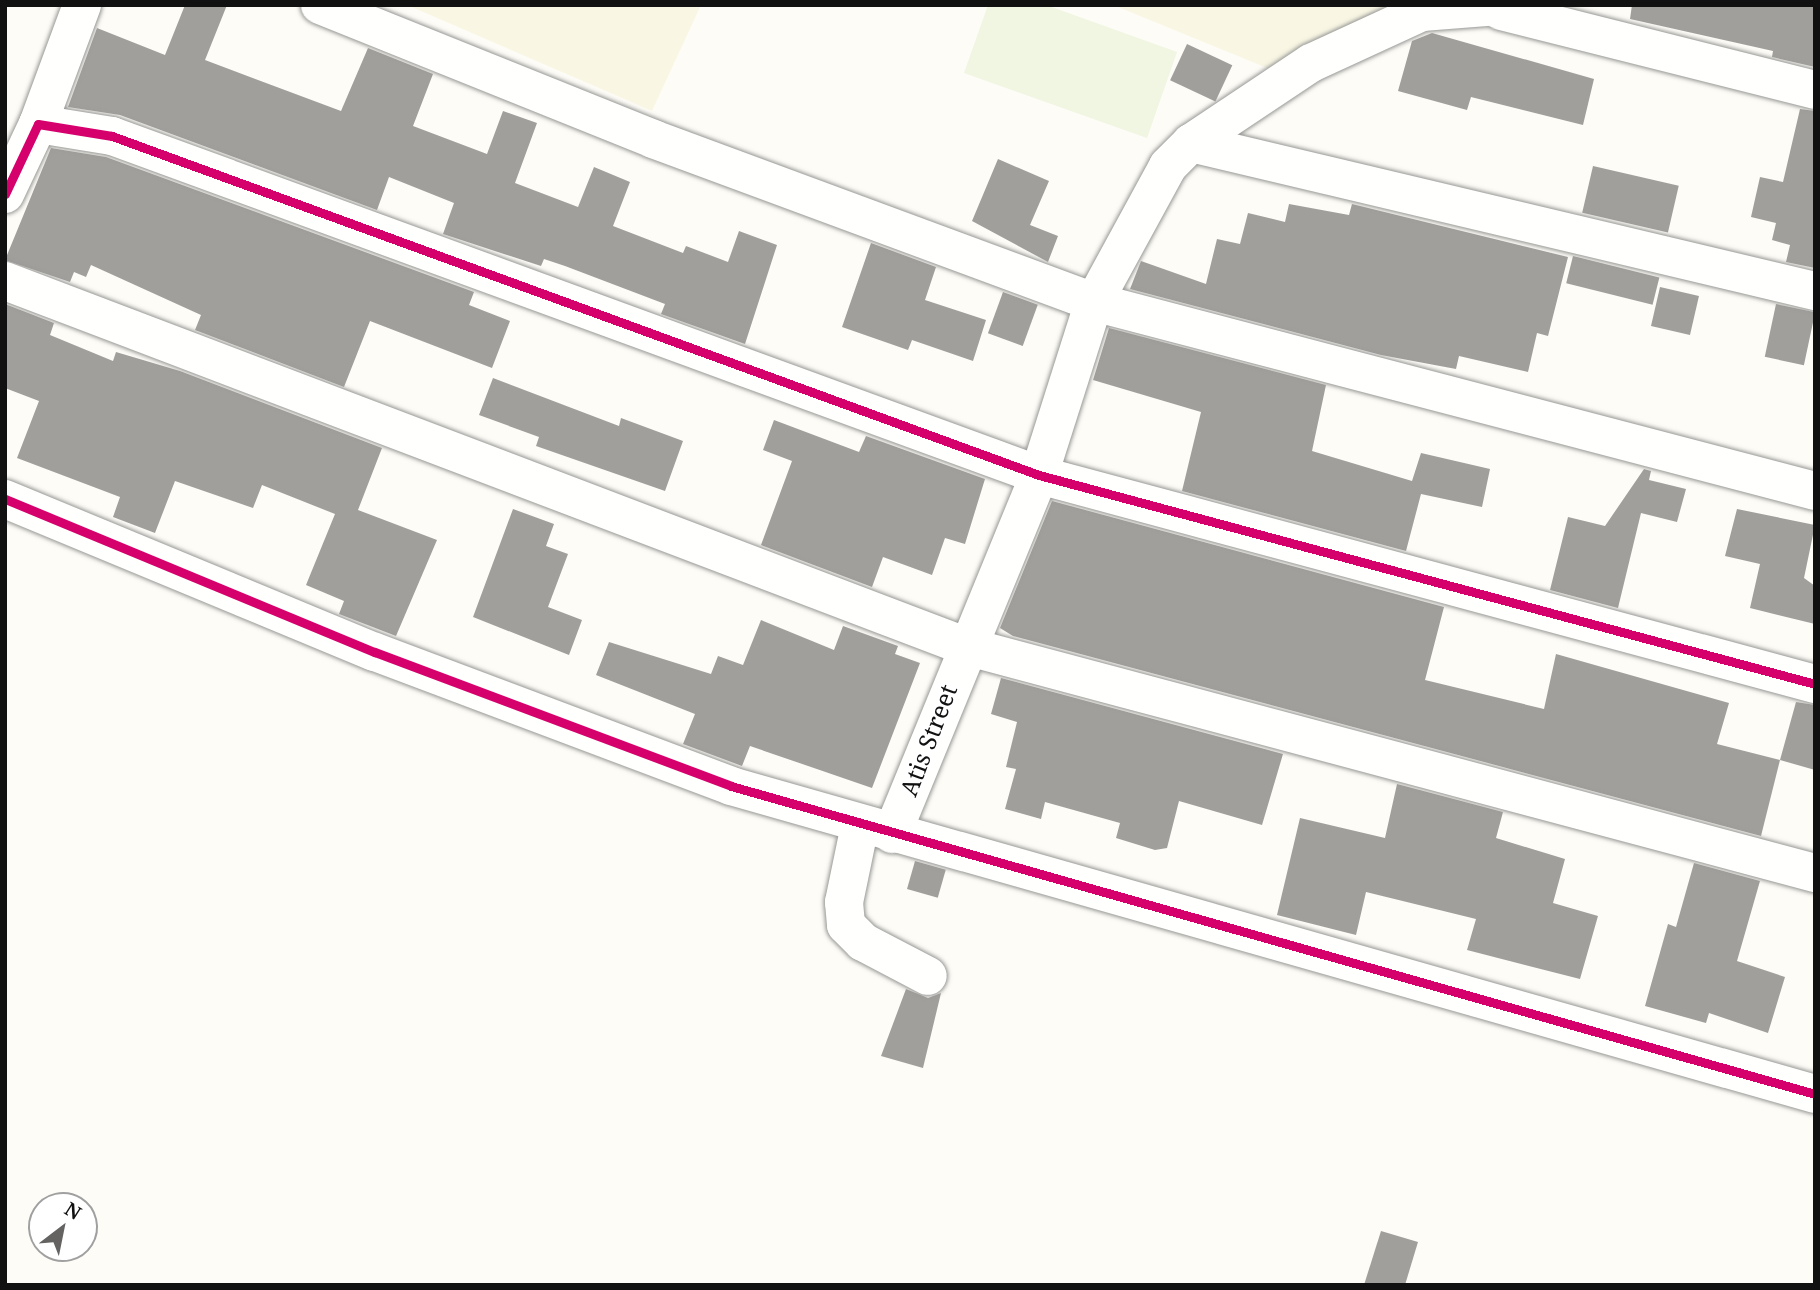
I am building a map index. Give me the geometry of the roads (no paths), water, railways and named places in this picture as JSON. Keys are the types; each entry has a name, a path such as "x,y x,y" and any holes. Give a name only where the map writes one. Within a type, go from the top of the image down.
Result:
{"street":[{"path":"5,194 38,124 82,5"},
{"path":"320,5 653,139 1094,302 1815,491"},
{"name":"Atis Street","path":"928,976 863,942 846,925 844,902 876,829 965,646 1039,475 1094,302 1168,166 1191,143 1311,63 1422,12 1506,8 1815,90"},
{"path":"38,124 112,136 1039,475 1815,684"},
{"path":"1191,143 1815,291"},
{"path":"5,281 965,646 1815,873"},
{"path":"5,499 548,719 876,829 1815,1094"}]}
